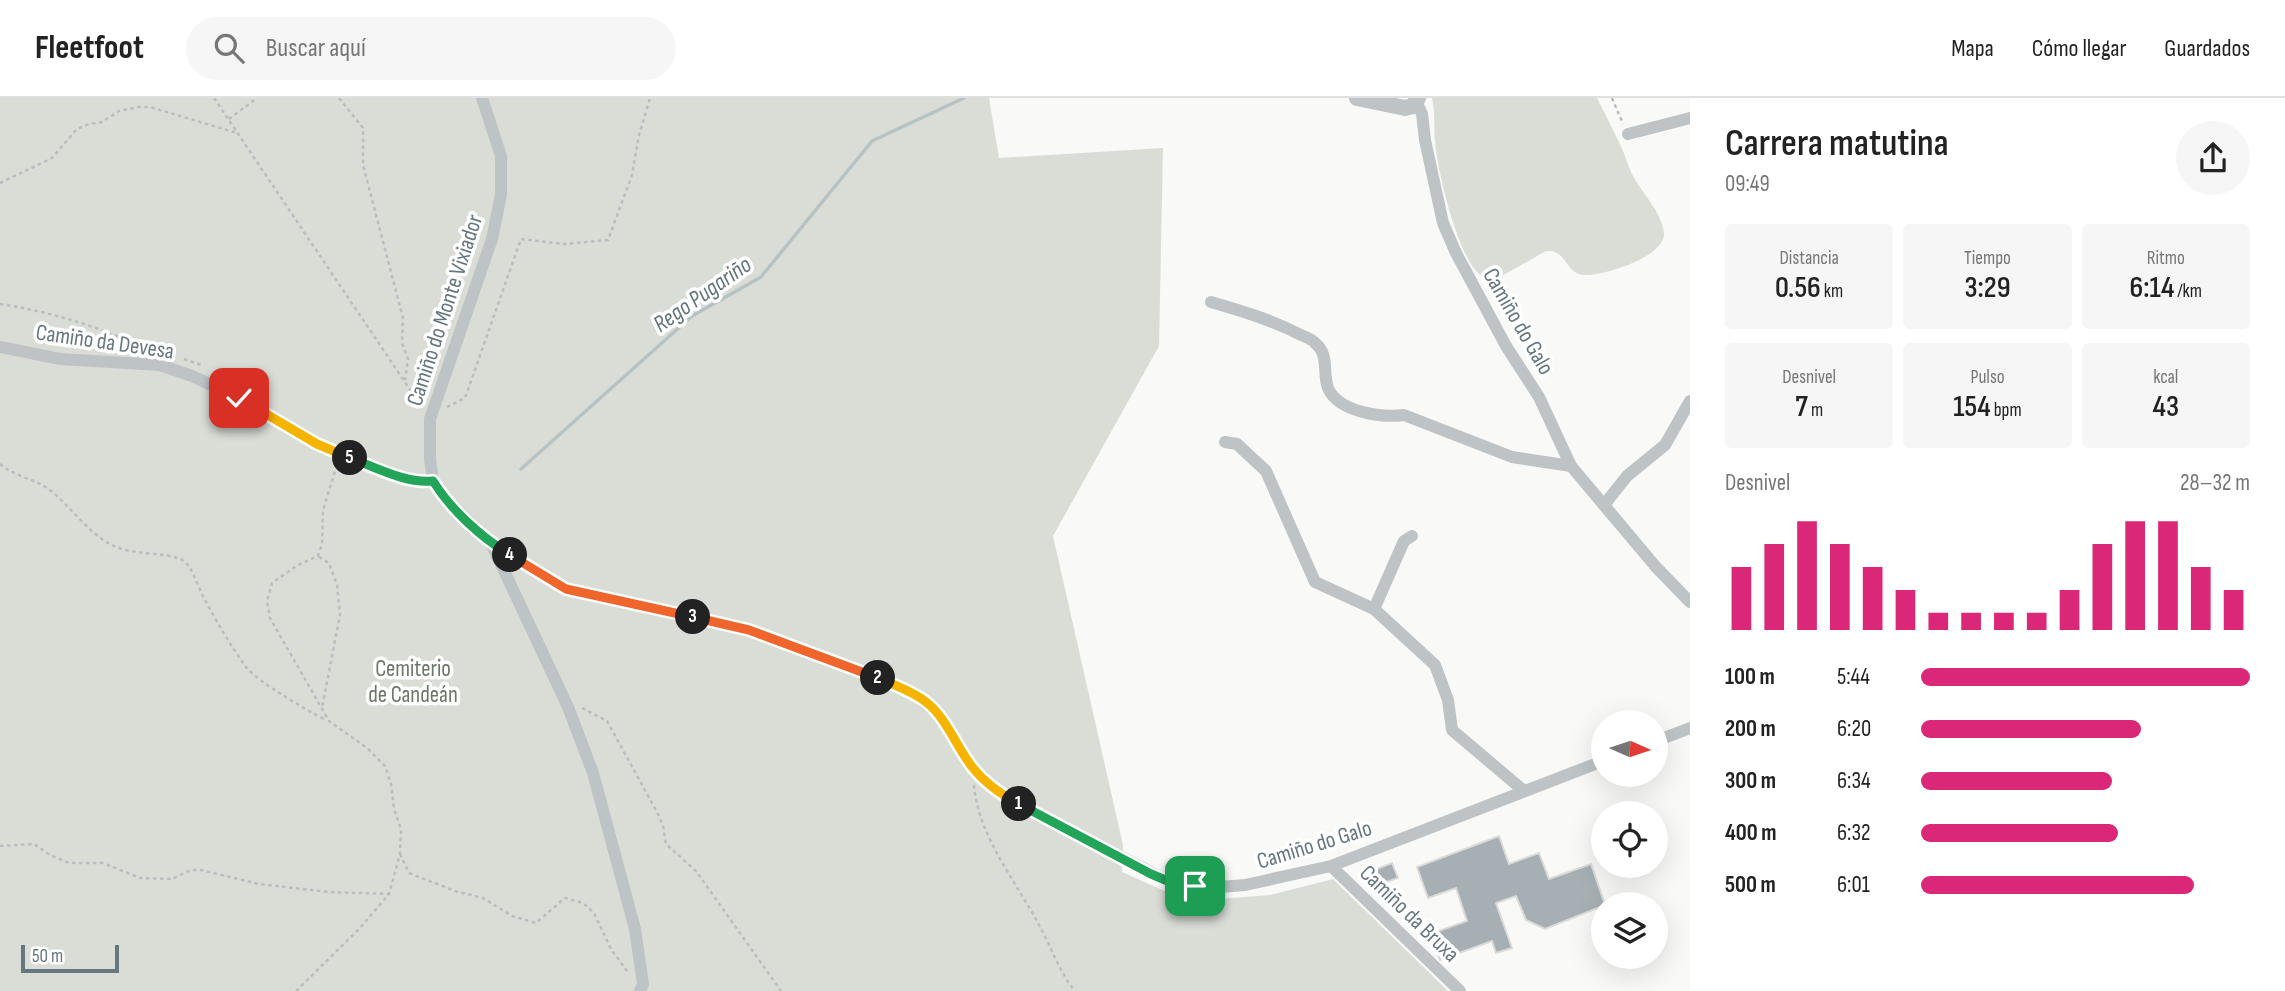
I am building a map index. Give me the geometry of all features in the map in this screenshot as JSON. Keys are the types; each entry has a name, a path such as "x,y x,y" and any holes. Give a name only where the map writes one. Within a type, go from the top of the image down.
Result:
{"street":[{"name":"Camiño do Monte Vixiador","path":"433,481 430,459 432,414 492,239 501,195 501,156 482,98"},
{"path":"1357,98 1405,108 1413,106 1417,100"},
{"name":"Camiño do Galo","path":"1417,100 1447,233 1506,346 1539,397 1571,466 1656,568 1690,601"},
{"path":"1628,134 1690,118"},
{"path":"1211,302 1278,323 1316,343 1324,355 1328,388 1338,400 1366,414 1391,417 1404,415 1512,457 1571,466"},
{"name":"Camiño da Devesa","path":"0,347 60,359 160,365 192,376 239,398 317,444 343,456 399,476 423,482 433,481"},
{"path":"1604,505 1626,476 1665,445 1690,401"},
{"path":"1226,442 1237,444 1266,471 1315,582 1374,609 1435,665 1448,701 1452,730 1524,792"},
{"path":"433,481 442,495 491,543 568,707 593,773 635,929 641,988"},
{"path":"1374,609 1404,541 1412,536"},
{"name":"Camiño do Galo","path":"491,543 566,589 749,630 872,675 914,694 936,712 973,767 991,785 1012,800 1170,882 1220,887 1245,886 1331,866 1591,766"},
{"path":"1668,736 1690,728"},
{"name":"Camiño da Bruxa","path":"1331,866 1460,991"}],"path":[{"path":"214,98 424,411 432,414 465,398 521,239 564,244 608,240 632,175 639,135 650,98"},
{"path":"228,119 257,98"},
{"path":"339,98 363,128 363,165 403,318 402,343 408,359 405,383"},
{"path":"1612,98 1628,134"},
{"path":"0,183 52,158 77,129 102,122 119,111 150,107 237,132"},
{"path":"329,722 270,618 267,601 272,583 280,575 318,556 322,544 323,510 343,456"},
{"path":"0,464 9,472 46,487 94,533 115,547 175,557 186,562 204,598 247,669 367,748 385,766 401,829 400,854 389,894 359,929 296,991"},
{"path":"318,556 329,563 337,584 340,615 322,709"},
{"path":"568,707 585,708 607,721 657,812 666,844 695,871 781,991"},
{"path":"973,767 975,797 991,841 1074,991"},
{"path":"0,846 34,844 69,863 103,863 139,878 172,879 191,870 201,870 259,884 329,892 389,894"},
{"path":"400,854 409,873 455,891 484,898 512,916 536,923 565,898 583,903 594,914 611,950 641,988"}],"green space":[{"name":"Cemiterio de Candeán","path":"0,98 989,98 999,158 1163,148 1159,346 1053,536 1123,845 1122,872 1169,893 1219,899 1270,895 1333,879 1448,991 0,991"},
{"path":"1432,98 1597,98 1634,178 1660,219 1664,233 1662,242 1645,257 1605,272 1578,274 1558,254 1546,251 1498,278 1480,275 1470,263 1449,210 1435,141"}],"building":[{"path":"1499,836 1509,864 1539,853 1549,879 1591,864 1591,878 1596,878 1601,892 1591,892 1591,911 1545,929 1526,920 1516,896 1496,903 1512,948 1496,953 1492,941 1440,960 1430,934 1467,921 1456,888 1428,898 1417,867"},
{"path":"1392,863 1398,878 1372,887 1366,873"}],"waterway":[{"name":"Rego Pugariño","path":"521,469 692,316 761,277 872,141 964,98"}],"route":[{"path":"239,398 317,444 343,456 399,476 423,482 433,481 442,495 491,543 566,589 749,630 872,675 914,694 936,712 973,767 991,785 1012,800 1151,874 1170,882 1195,886"}]}
